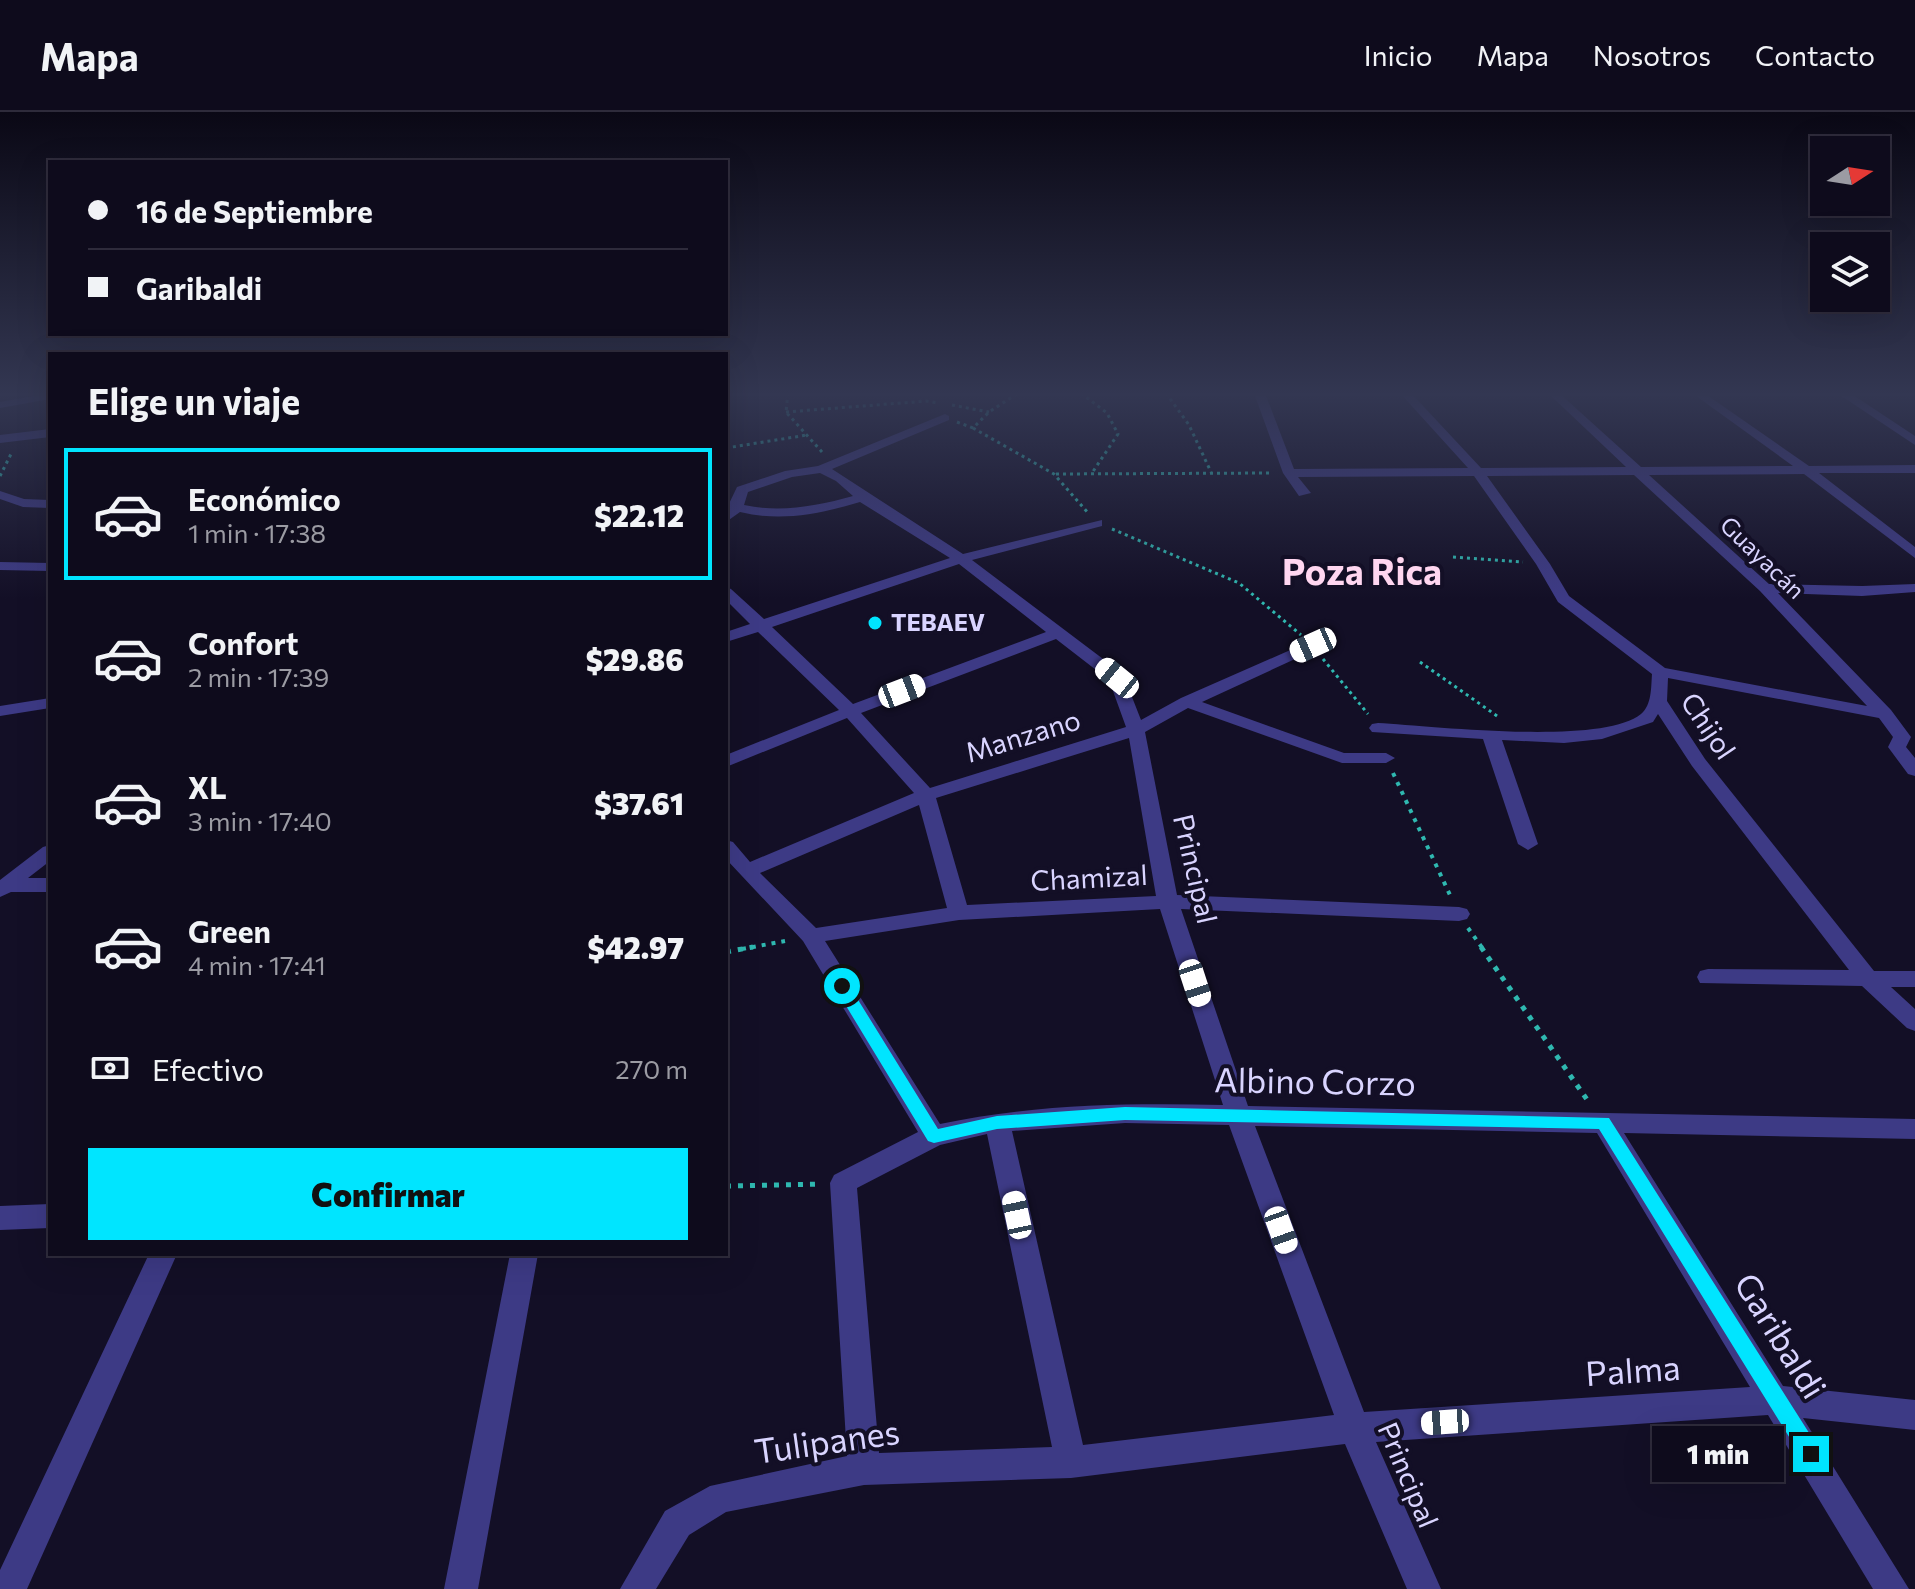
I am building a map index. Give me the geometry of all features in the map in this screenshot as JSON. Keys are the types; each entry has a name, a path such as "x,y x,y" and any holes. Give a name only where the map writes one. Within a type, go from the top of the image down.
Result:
{"street":[{"path":"728,516 737,507 742,490 838,462"},
{"path":"1285,462 1304,493"},
{"name":"Chijol","path":"1469,462 1543,564 1563,599 1660,672 1658,701 1698,762 1868,979 1915,1022"},
{"name":"Guayacán","path":"1628,462 1765,588 1908,737 1897,747 1915,770"},
{"path":"1795,462 1915,554"},
{"name":"Principal","path":"821,469 841,478 862,497 961,559 1117,678 1136,730 1168,902 1239,1117 1354,1428 1424,1589"},
{"path":"1289,473 1915,469"},
{"path":"737,507 759,514 788,514 823,509 862,497"},
{"path":"3,498 48,504"},
{"path":"728,636 961,559 1097,523"},
{"path":"0,566 48,567"},
{"path":"1765,588 1862,591 1915,588"},
{"path":"728,594 850,711 926,795 959,913"},
{"path":"728,761 850,711 1060,632"},
{"name":"Manzano","path":"746,871 926,795 1136,730 1187,702 1313,645"},
{"path":"1660,672 1885,714"},
{"path":"1378,728 1564,738 1602,734 1647,718 1658,701"},
{"path":"1187,702 1342,758 1386,758"},
{"path":"0,711 48,706"},
{"path":"1491,735 1528,844"},
{"path":"728,848 746,871 811,936 934,1136"},
{"path":"4,888 48,853"},
{"path":"4,888 48,885"},
{"name":"Chamizal","path":"811,936 959,913 1168,902 1459,914"},
{"path":"1708,977 1915,979"},
{"name":"Albino Corzo","path":"843,1183 934,1136 997,1122 1125,1113 1915,1129"},
{"path":"997,1122 1071,1462"},
{"name":"Garibaldi","path":"1604,1123 1892,1589"},
{"path":"843,1183 864,1469"},
{"path":"0,1218 48,1216"},
{"path":"9,1589 162,1256"},
{"path":"461,1589 524,1256"},
{"name":"Palma","path":"1354,1428 1778,1400 1915,1415"},
{"name":"Tulipanes","path":"637,1589 677,1523 721,1497 864,1469 1071,1462 1354,1428"}],"path":[{"path":"821,469 822,462"},
{"path":"1092,473 1099,462"},
{"path":"1206,462 1211,472"},
{"path":"1054,474 1289,473"},
{"path":"1453,557 1543,564"},
{"path":"1420,662 1526,736"},
{"path":"728,952 811,936"},
{"path":"728,1186 843,1183"}],"place":[{"name":"TEBAEV","path":"875,623"}],"district":[{"name":"Poza Rica","path":"1362,572"}],"route":[{"path":"842,986 934,1136 997,1122 1125,1113 1604,1123 1811,1454"}]}
